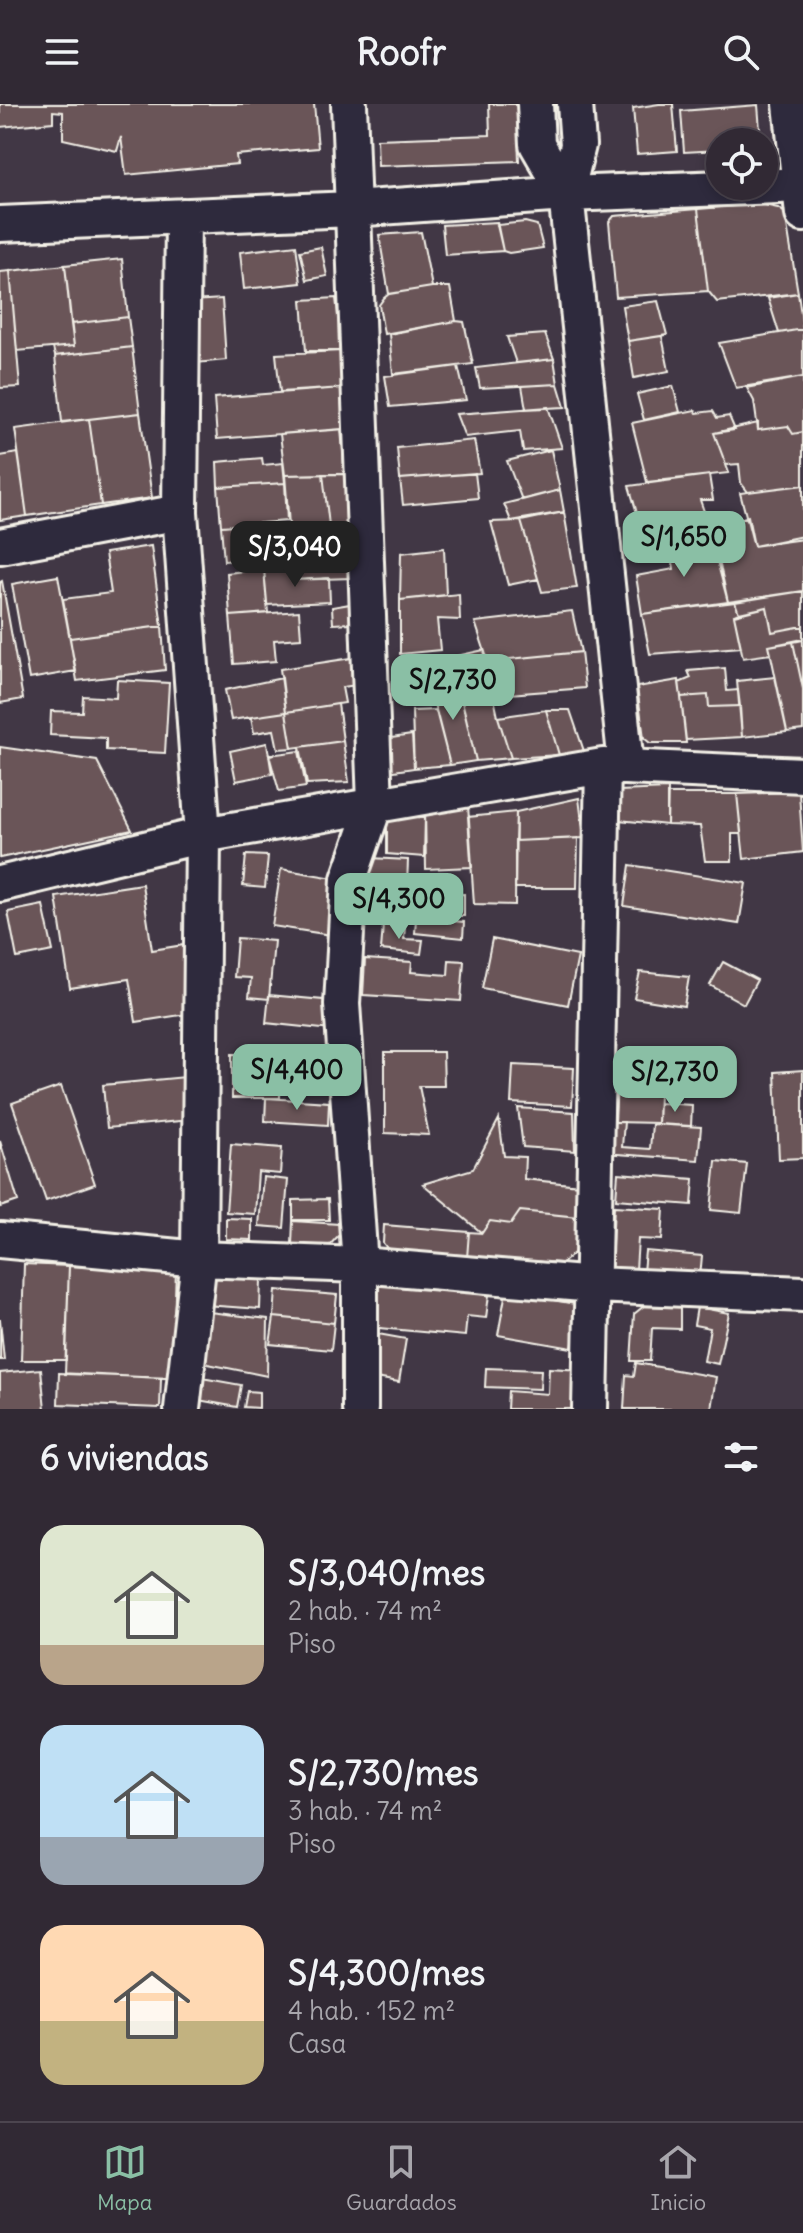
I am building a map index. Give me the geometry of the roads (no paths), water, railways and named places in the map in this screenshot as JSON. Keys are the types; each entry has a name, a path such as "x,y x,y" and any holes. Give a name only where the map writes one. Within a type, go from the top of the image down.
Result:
{"street":[{"path":"349,104 375,804 349,879 342,1004 360,1265 360,1409"},
{"path":"535,104 537,144 566,194"},
{"path":"575,104 578,145 566,194 614,765 592,1255 590,1409"},
{"path":"0,224 352,209 566,194 801,195 791,104"},
{"path":"182,1409 199,1259 203,835 180,512 183,216"},
{"path":"0,546 180,512"},
{"path":"0,884 203,835 614,765 803,775"},
{"path":"0,1240 199,1259 360,1265 594,1285 803,1294"}]}
